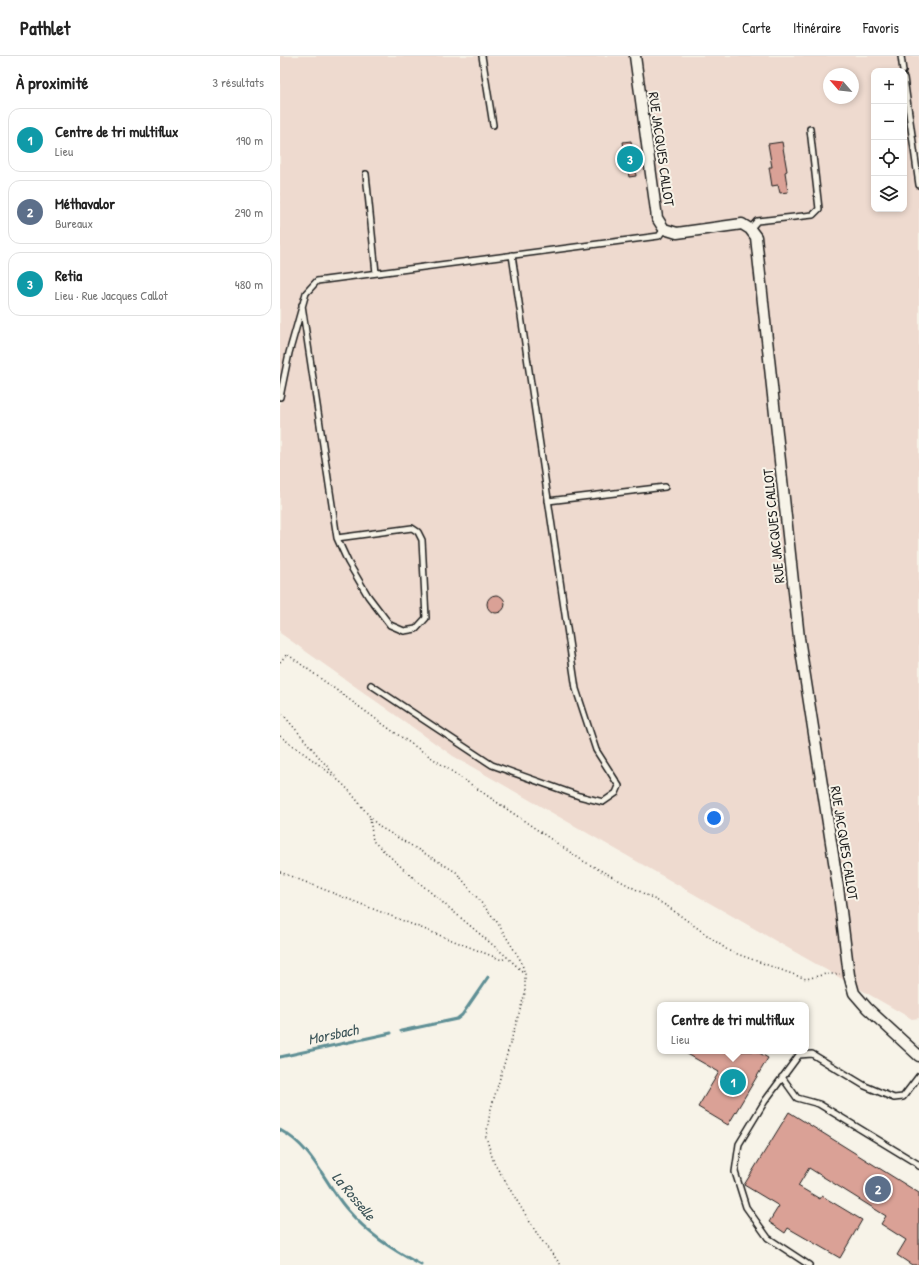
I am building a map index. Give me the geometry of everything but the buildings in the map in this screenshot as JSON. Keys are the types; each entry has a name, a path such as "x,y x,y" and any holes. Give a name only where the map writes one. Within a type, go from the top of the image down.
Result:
{"street":[{"name":"RUE JACQUES CALLOT","path":"635,56 657,218 664,229"},
{"path":"664,229 677,233 742,224 750,229"},
{"name":"RUE JACQUES CALLOT","path":"750,229 756,237 799,638 838,887 849,975 854,993 867,1008 919,1056"}],"lane":[{"path":"482,56 493,125"},
{"path":"901,56 903,68"},
{"path":"907,99 919,185"},
{"path":"750,229 757,221 813,215 819,209 810,129"},
{"path":"366,174 376,273"},
{"path":"280,397 289,353 306,293 317,281 658,236 664,229"},
{"path":"371,685 492,765 579,796 603,802 616,793 619,786 596,750 576,689 512,255"},
{"path":"302,306 337,538 348,562 368,596 390,625 404,631 416,629 426,618 422,540 418,532 412,528 337,538"},
{"path":"548,501 665,488"},
{"path":"809,1265 768,1238 746,1207 735,1172 739,1144 765,1100 799,1055 812,1054 865,1086 894,1098 903,1097 919,1076"},
{"path":"782,1077 797,1098 819,1104 919,1166"}],"path":[{"path":"280,662 287,654 391,730 583,861 667,906 729,950 806,979 826,974 839,973 849,975"},
{"path":"280,711 339,781"},
{"path":"280,736 339,781 355,796 370,818 380,827 456,872 497,922 521,961 525,974 525,994 490,1112 486,1137 494,1163 539,1237 561,1265"},
{"path":"370,818 373,841 525,974"},
{"path":"280,872 502,960 507,957"}],"shaded area":[{"path":"280,56 919,56 919,1018 912,1019 453,756 280,633"}],"waterway":[{"name":"Morsbach","path":"401,1031 457,1019 462,1015 488,977"},
{"name":"Morsbach","path":"280,1057 391,1033"},
{"name":"La Rosselle","path":"280,1130 292,1137 310,1155 338,1198 363,1226 390,1247 421,1265"}],"place":[{"name":"Retia","path":"630,159"},
{"name":"Centre de tri multiflux","path":"733,1082"},
{"name":"Méthavalor","path":"878,1189"}]}
